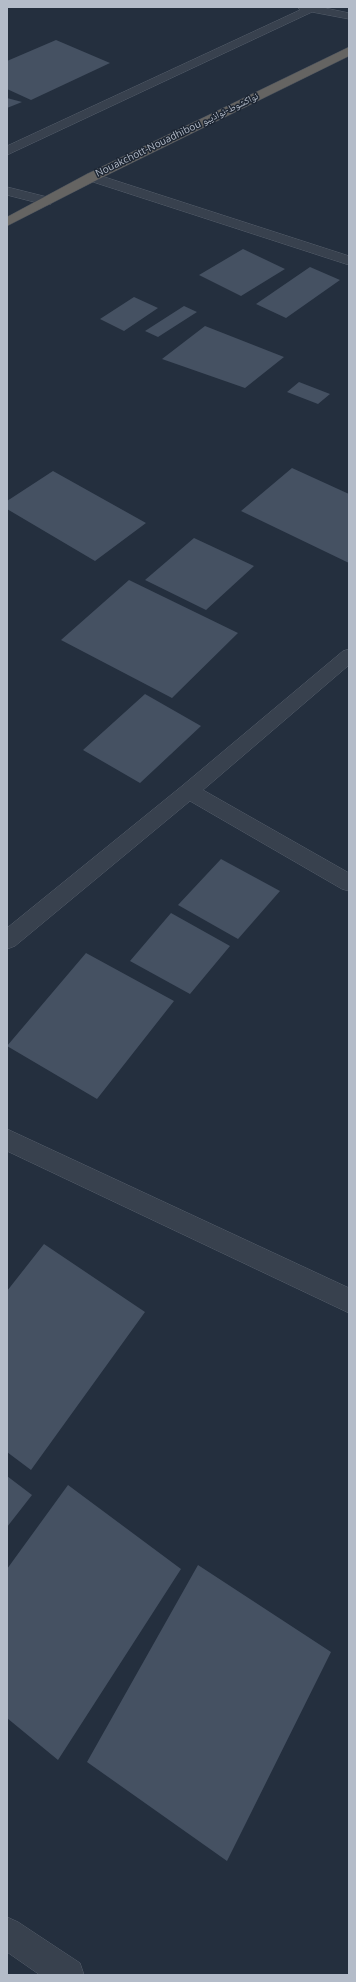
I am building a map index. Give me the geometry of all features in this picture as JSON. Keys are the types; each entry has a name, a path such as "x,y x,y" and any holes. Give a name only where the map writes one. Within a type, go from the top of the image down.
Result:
{"highway":[{"name":"Nouakchott-Nouadhibou نواكشوط-نواذيبو","path":"7,222 92,177 349,51"}],"street":[{"path":"7,151 309,8 349,16"},
{"path":"92,177 349,261"},
{"path":"7,191 46,201"},
{"path":"7,940 189,791 349,655"},
{"path":"189,791 349,884"},
{"path":"7,1140 349,1301"},
{"path":"7,1933 68,1975"}],"building":[{"path":"56,40 110,63 31,100 7,89 7,61"},
{"path":"7,98 22,102 7,108"},
{"path":"243,249 285,269 241,296 199,275"},
{"path":"310,267 340,280 286,318 256,304"},
{"path":"134,297 158,308 124,331 100,319"},
{"path":"184,306 197,312 158,337 145,331"},
{"path":"205,326 284,357 245,388 162,359"},
{"path":"299,382 330,394 318,404 287,392"},
{"path":"292,468 349,494 349,563 241,511"},
{"path":"53,471 146,523 95,561 7,509 7,501"},
{"path":"194,538 254,566 206,610 145,580"},
{"path":"129,580 238,633 172,698 61,640"},
{"path":"145,694 201,726 140,783 83,750"},
{"path":"221,859 280,891 238,939 178,905"},
{"path":"171,913 230,946 190,994 130,961"},
{"path":"86,953 174,1001 97,1099 7,1046"},
{"path":"44,1244 145,1312 31,1470 7,1452 7,1291"},
{"path":"7,1476 32,1495 7,1527"},
{"path":"68,1485 181,1569 58,1760 7,1718 7,1569"},
{"path":"198,1565 331,1652 227,1861 87,1762"}]}
